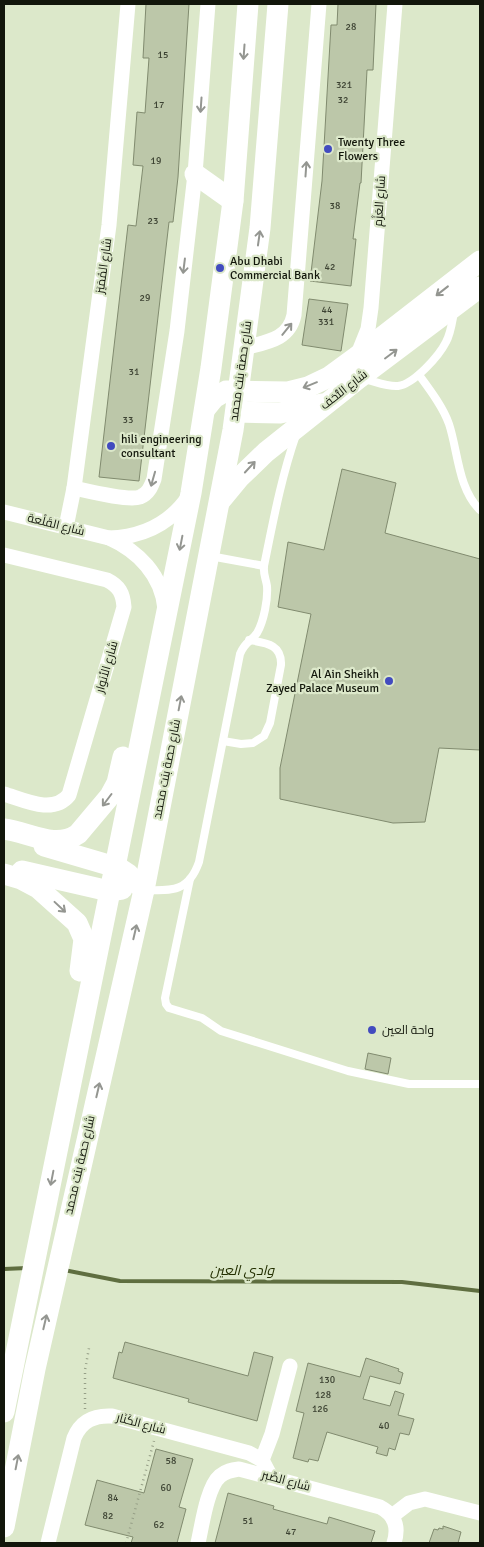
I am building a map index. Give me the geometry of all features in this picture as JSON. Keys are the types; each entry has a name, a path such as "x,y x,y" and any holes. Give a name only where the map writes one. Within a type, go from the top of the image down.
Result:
{"main road":[{"name":"شارع حصة بنت محمد","path":"4,1412 9,1369 61,1131 191,492 205,409 233,201 248,4"},
{"name":"شارع حصة بنت محمد","path":"4,1527 35,1369 143,881 209,556 236,412 232,391 244,348 260,228 278,4"},
{"path":"195,174 233,201"},
{"path":"205,409 214,398 232,391 225,370 237,275 229,233"},
{"name":"شارع التُّحَف","path":"218,504 255,462 327,402 396,327 480,261"},
{"name":"شارع التُّحَف","path":"232,391 288,392 308,387 329,376 357,368 454,307 480,287"},
{"path":"236,412 280,413 301,410 327,402"},
{"path":"4,829 56,842 64,841 78,834 114,790 128,740 136,723 147,708"},
{"path":"4,835 114,866 143,881"},
{"path":"4,867 110,891 143,881"},
{"path":"4,874 21,879 38,888 77,923 81,931 84,939 84,948 75,1002 79,1042"}],"street":[{"name":"شارع المُمَيَز","path":"66,527 74,488 110,225 128,4"},
{"path":"74,488 135,498 145,494 152,485 170,384 195,174 208,4"},
{"path":"244,348 283,335 290,328 294,316 319,4"},
{"name":"شارع العَزْم","path":"357,368 368,329 371,308 395,4"},
{"path":"371,308 378,320 389,326 396,327"},
{"name":"شارع القَلْعة","path":"109,538 134,536 156,527 176,512 191,492"},
{"name":"شارع القَلْعة","path":"4,512 109,538 123,544 135,553 150,570 160,590 166,619"},
{"name":"شارع الأنوار","path":"4,554 107,580 119,588 123,595 124,606 69,795 60,803 48,806 4,794"},
{"path":"271,1477 262,1460 272,1434 290,1366"},
{"name":"شارع الكَنَار","path":"85,1422 97,1416 105,1416 249,1453 262,1460"},
{"path":"48,1543 74,1438 76,1432 85,1422"},
{"name":"شارع الصَّبر","path":"198,1543 212,1490 221,1475 239,1469 380,1507 392,1516"},
{"path":"394,1543 396,1527 392,1516 409,1503 425,1499 480,1513"}],"lane":[{"path":"357,368 398,386 407,384 419,375 446,344 454,307"},
{"path":"419,375 448,423 465,486 480,510"},
{"path":"143,881 170,891 184,885 194,875 240,654 244,645 256,634 262,619 267,591 264,566 279,488 300,426"},
{"path":"209,556 264,566"},
{"path":"223,741 241,744 253,743 264,736 270,723 282,665 282,656 278,650 268,644 249,640"},
{"path":"190,879 165,998 169,1008 202,1018 221,1031 348,1071 409,1084 480,1084"}],"path":[{"path":"85,1422 85,1370 89,1348"},
{"path":"126,1543 157,1429"}],"building":[{"path":"146,4 189,4 178,177 173,222 169,222 139,481 99,477 128,225 136,226 143,166 133,165 137,112 145,113 149,58 143,58"},
{"path":"338,4 376,4 373,70 367,70 361,183 353,239 356,239 351,286 310,281 322,181 331,25 337,25"},
{"path":"309,299 348,304 341,351 302,345"},
{"name":"Al Ain Sheikh Zayed Palace Museum","path":"342,469 396,483 385,533 480,559 480,750 439,748 425,822 393,823 280,799 280,768 311,614 278,607 288,542 324,550"},
{"path":"368,1053 391,1058 388,1074 365,1069"},
{"path":"125,1342 248,1376 254,1352 273,1357 257,1421 188,1402 189,1399 113,1378 119,1352 122,1353"},
{"path":"366,1358 399,1369 398,1371 403,1373 400,1384 370,1376 363,1399 390,1406 395,1391 404,1394 398,1415 414,1419 409,1435 400,1433 395,1450 389,1448 387,1456 376,1453 378,1447 327,1432 318,1461 309,1459 308,1462 293,1458 304,1413 296,1411 308,1363 360,1377"},
{"path":"156,1449 193,1459 179,1507 186,1509 177,1543 131,1543 133,1537 85,1525 97,1480 144,1493"},
{"path":"228,1493 274,1506 273,1509 327,1524 329,1517 375,1531 371,1543 215,1543"},
{"path":"443,1526 461,1532 458,1543 429,1543 434,1529 443,1529"}],"waterway":[{"name":"وادي العين","path":"4,1269 27,1268"},
{"name":"وادي العين","path":"64,1270 120,1281 402,1282 480,1291"}],"place":[{"name":"Twenty Three Flowers","path":"328,149"},
{"name":"Abu Dhabi Commercial Bank","path":"220,268"},
{"name":"hili engineering consultant","path":"111,446"},
{"name":"Al Ain Sheikh Zayed Palace Museum","path":"389,681"},
{"name":"واحة العين","path":"372,1030"}]}
